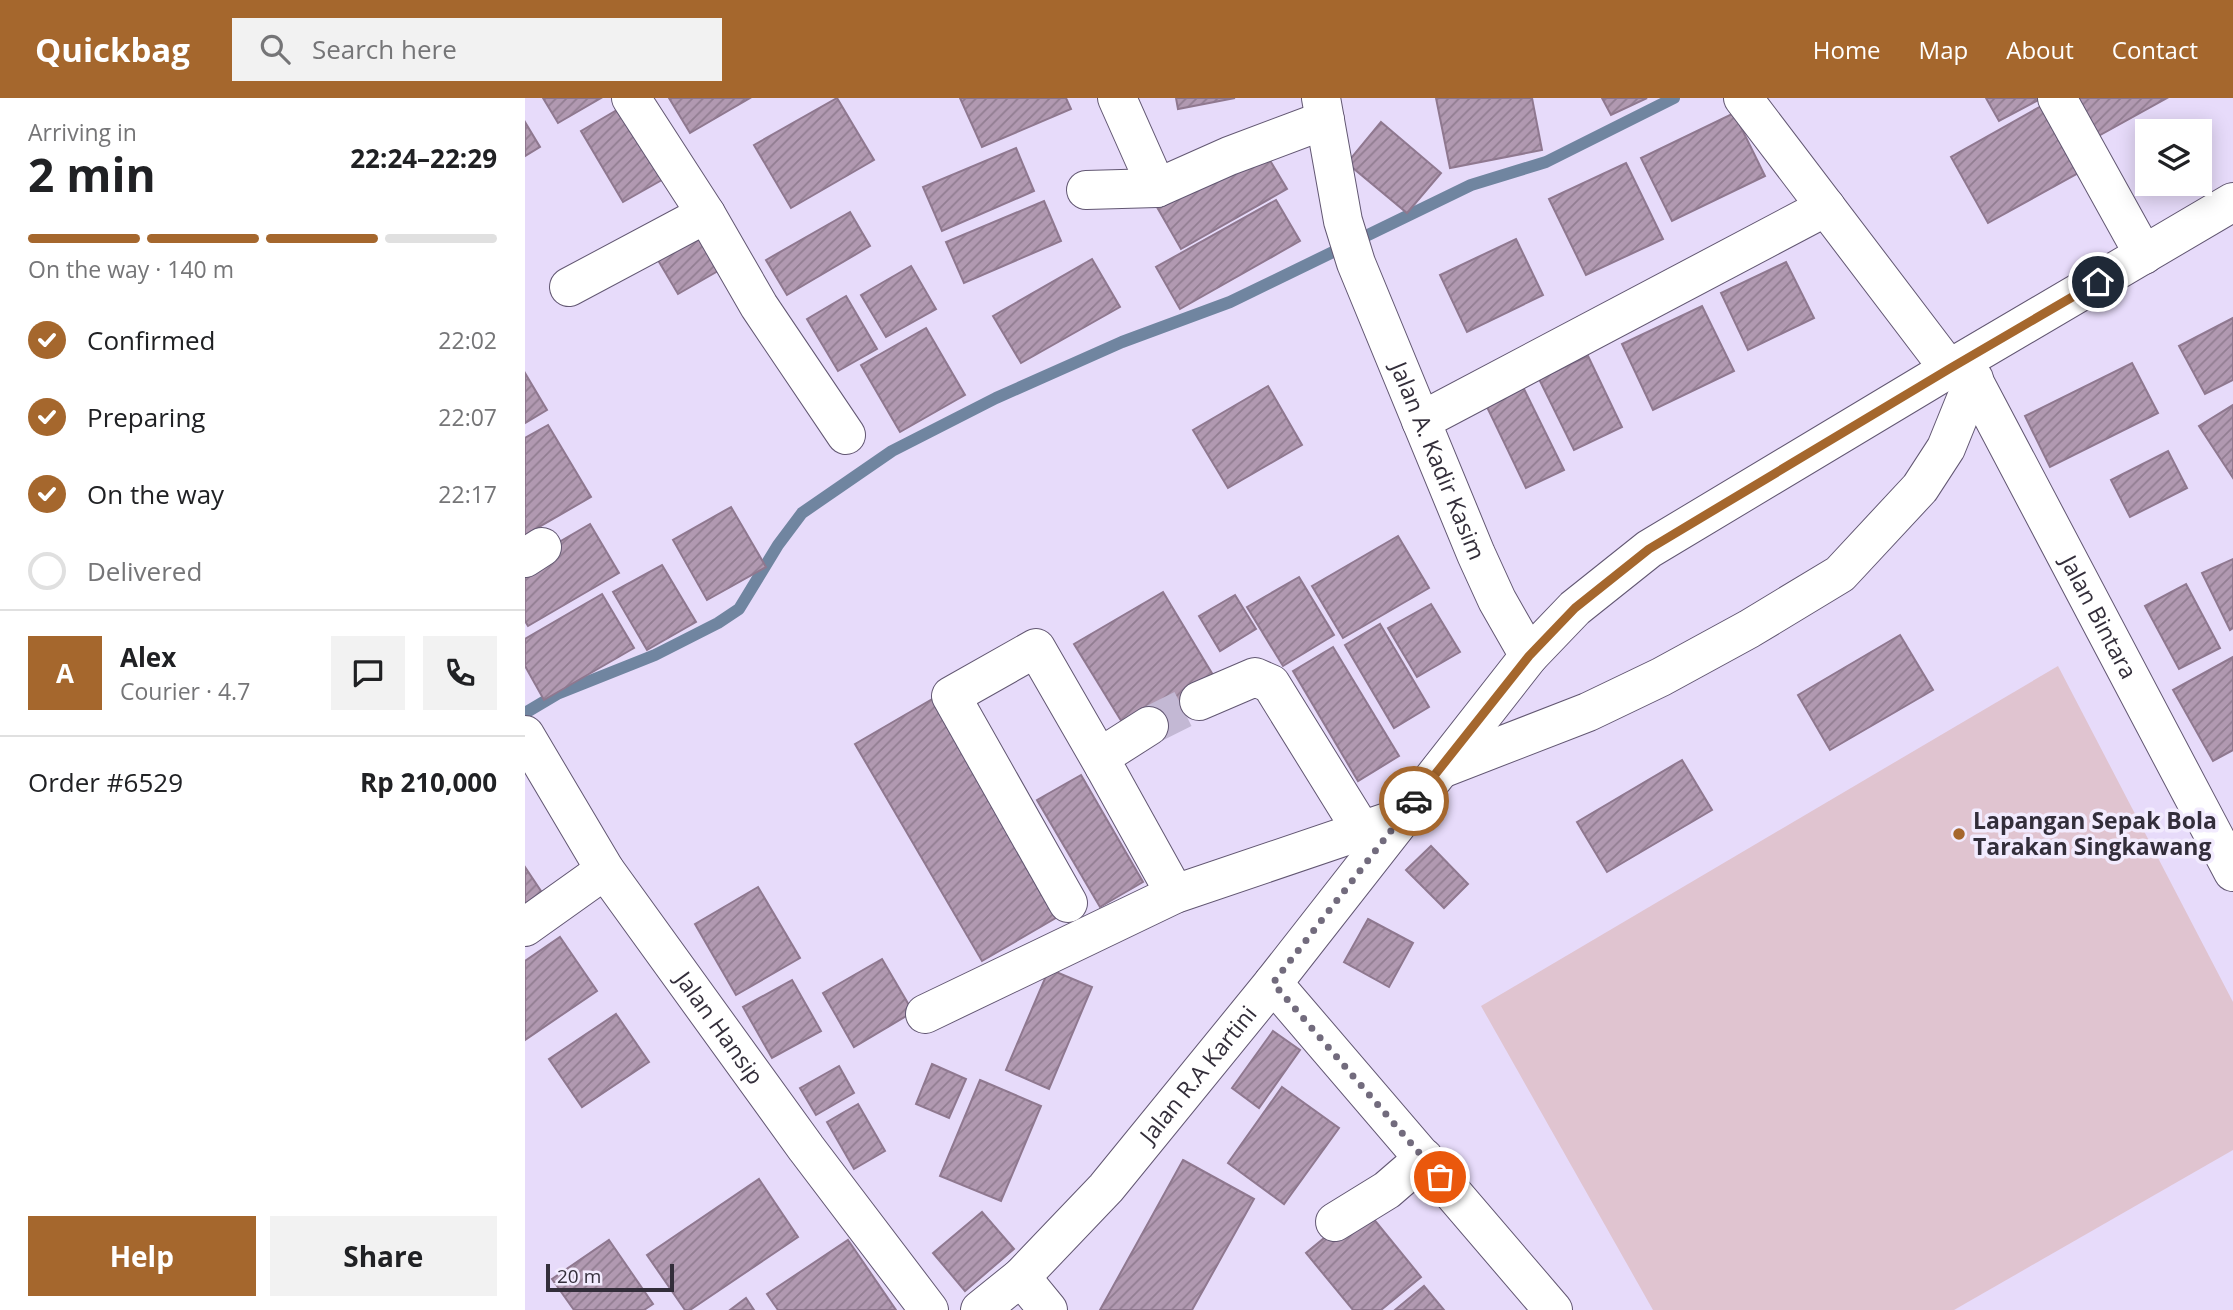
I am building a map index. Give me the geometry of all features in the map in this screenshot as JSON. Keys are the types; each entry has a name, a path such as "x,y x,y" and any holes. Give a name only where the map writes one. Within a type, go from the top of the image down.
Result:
{"street":[{"path":"631,98 706,214 759,306 846,435"},
{"path":"1117,98 1157,188"},
{"name":"Jalan Bintara","path":"1743,98 1826,207 1962,370 2233,872"},
{"path":"2057,98 2144,255"},
{"path":"1086,190 1157,188 1323,109"},
{"name":"Jalan A. Kadir Kasim","path":"1323,109 1343,221 1356,263 1497,600 1529,656"},
{"name":"Jalan R.A Kartini","path":"980,1310 1021,1278 1106,1188 1273,983 1529,656 1575,608 1649,549 1962,370 2233,202"},
{"path":"1420,421 1826,207"},
{"path":"569,287 706,214"},
{"path":"1439,769 1588,712 1661,677 1749,629 1840,573 1920,488 1946,448 1962,370"},
{"path":"1068,903 951,696 1036,648 1175,894"},
{"path":"1199,701 1255,677 1271,684 1362,831"},
{"path":"1104,766 1105,754 1149,726"},
{"name":"Jalan Hansip","path":"525,735 605,870 806,1147 929,1310"},
{"path":"925,1014 1175,894 1402,817"},
{"path":"525,927 605,870"},
{"path":"1273,983 1553,1310"},
{"path":"1335,1222 1387,1190 1424,1158"},
{"path":"1021,1278 1048,1310"}],"shaded area":[{"name":"Lapangan Sepak Bola Tarakan Singkawang","path":"2058,666 2233,1002 2233,1150 1954,1310 1653,1310 1481,1006"}],"building":[{"path":"543,98 601,98 558,123"},
{"path":"669,98 750,98 690,133"},
{"path":"837,98 874,160 791,208 754,145"},
{"path":"960,98 1066,98 1071,109 982,147"},
{"path":"1176,98 1235,98 1178,109"},
{"path":"1436,98 1532,98 1542,150 1450,168"},
{"path":"1602,98 1647,98 1611,115"},
{"path":"1986,98 2042,98 1999,121"},
{"path":"2058,98 2167,98 2084,144"},
{"path":"627,104 669,176 623,202 581,131"},
{"path":"2043,105 2080,172 1988,223 1951,157"},
{"path":"1734,113 1765,176 1672,221 1641,158"},
{"path":"525,122 540,147 525,156"},
{"path":"1381,122 1441,173 1407,213 1347,163"},
{"path":"1262,147 1287,189 1181,249 1157,207"},
{"path":"1016,148 1034,191 942,231 923,187"},
{"path":"1626,163 1663,239 1586,275 1549,199"},
{"path":"1276,200 1300,241 1180,309 1156,267"},
{"path":"1044,201 1061,241 964,283 946,242"},
{"path":"850,212 870,246 787,295 766,260"},
{"path":"699,223 725,267 678,294 652,250"},
{"path":"1516,239 1543,295 1467,332 1440,275"},
{"path":"1092,259 1120,307 1021,363 993,316"},
{"path":"1786,262 1814,318 1748,350 1721,293"},
{"path":"911,266 936,309 886,337 861,295"},
{"path":"846,296 877,349 838,371 807,319"},
{"path":"1702,306 1734,371 1653,410 1622,344"},
{"path":"2233,318 2233,380 2205,394 2179,346"},
{"path":"926,328 965,395 900,432 861,365"},
{"path":"1588,356 1622,427 1574,450 1539,379"},
{"path":"2132,363 2158,413 2050,467 2025,416"},
{"path":"525,373 547,410 525,423"},
{"path":"1268,386 1302,445 1228,488 1193,430"},
{"path":"1523,387 1564,470 1526,488 1486,405"},
{"path":"2233,405 2233,478 2199,426"},
{"path":"548,425 591,497 525,535 525,438"},
{"path":"2168,451 2187,488 2130,517 2111,480"},
{"path":"731,507 766,567 707,600 673,540"},
{"path":"590,524 619,573 528,626 525,621 525,562"},
{"path":"1398,536 1429,588 1343,638 1312,586"},
{"path":"2233,559 2233,628 2230,630 2202,573"},
{"path":"662,565 696,622 647,650 613,592"},
{"path":"1299,577 1334,635 1283,666 1247,607"},
{"path":"2186,584 2220,648 2179,669 2145,606"},
{"path":"1163,592 1216,680 1128,732 1074,644"},
{"path":"602,594 634,648 544,700 525,666 525,639"},
{"path":"1235,595 1256,629 1220,651 1199,616"},
{"path":"1431,604 1460,652 1417,677 1388,628"},
{"path":"1380,624 1429,707 1394,728 1345,645"},
{"path":"1900,635 1933,690 1830,750 1798,695"},
{"path":"1333,647 1399,756 1358,781 1293,671"},
{"path":"2233,657 2233,750 2213,761 2173,690"},
{"path":"934,698 1061,915 982,961 855,744"},
{"path":"1682,760 1712,810 1607,872 1577,822"},
{"path":"1081,775 1143,882 1100,907 1037,800"},
{"path":"1431,846 1468,884 1444,908 1406,870"},
{"path":"525,867 545,897 525,911"},
{"path":"758,887 800,958 736,995 695,924"},
{"path":"1368,919 1413,943 1389,987 1344,962"},
{"path":"560,937 597,991 525,1040 525,961"},
{"path":"882,959 913,1012 854,1047 823,993"},
{"path":"1049,969 1092,987 1049,1089 1006,1070"},
{"path":"792,980 821,1031 772,1058 743,1007"},
{"path":"616,1014 649,1062 582,1107 549,1059"},
{"path":"1273,1031 1300,1050 1259,1108 1232,1088"},
{"path":"932,1064 966,1079 949,1118 916,1104"},
{"path":"839,1066 854,1093 816,1115 800,1088"},
{"path":"980,1080 1041,1106 1001,1201 940,1176"},
{"path":"1282,1087 1339,1128 1284,1204 1228,1163"},
{"path":"858,1104 885,1151 854,1169 827,1122"},
{"path":"1183,1160 1254,1199 1192,1310 1100,1310"},
{"path":"759,1179 798,1237 690,1310 685,1310 647,1255"},
{"path":"1363,1206 1421,1277 1381,1310 1353,1310 1306,1253"},
{"path":"982,1212 1014,1249 965,1291 933,1253"},
{"path":"609,1240 653,1304 644,1310 574,1310 552,1279"},
{"path":"848,1240 896,1310 778,1310 767,1294"},
{"path":"1424,1286 1444,1310 1395,1310"},
{"path":"746,1298 754,1310 730,1310"}],"waterway":[{"path":"525,713 557,694 655,655 718,623 739,609 778,545 802,513 892,451 996,398 1122,342 1230,302 1471,185 1546,162 1674,98"}],"tunnel":[{"path":"1149,726 1199,701"}],"way so far":[{"path":"1414,801 1273,983 1440,1177"}],"place":[{"name":"Lapangan Sepak Bola Tarakan Singkawang","path":"1959,834"}],"route":[{"path":"1414,801 1529,656 1575,608 1649,549 2098,282"}]}
